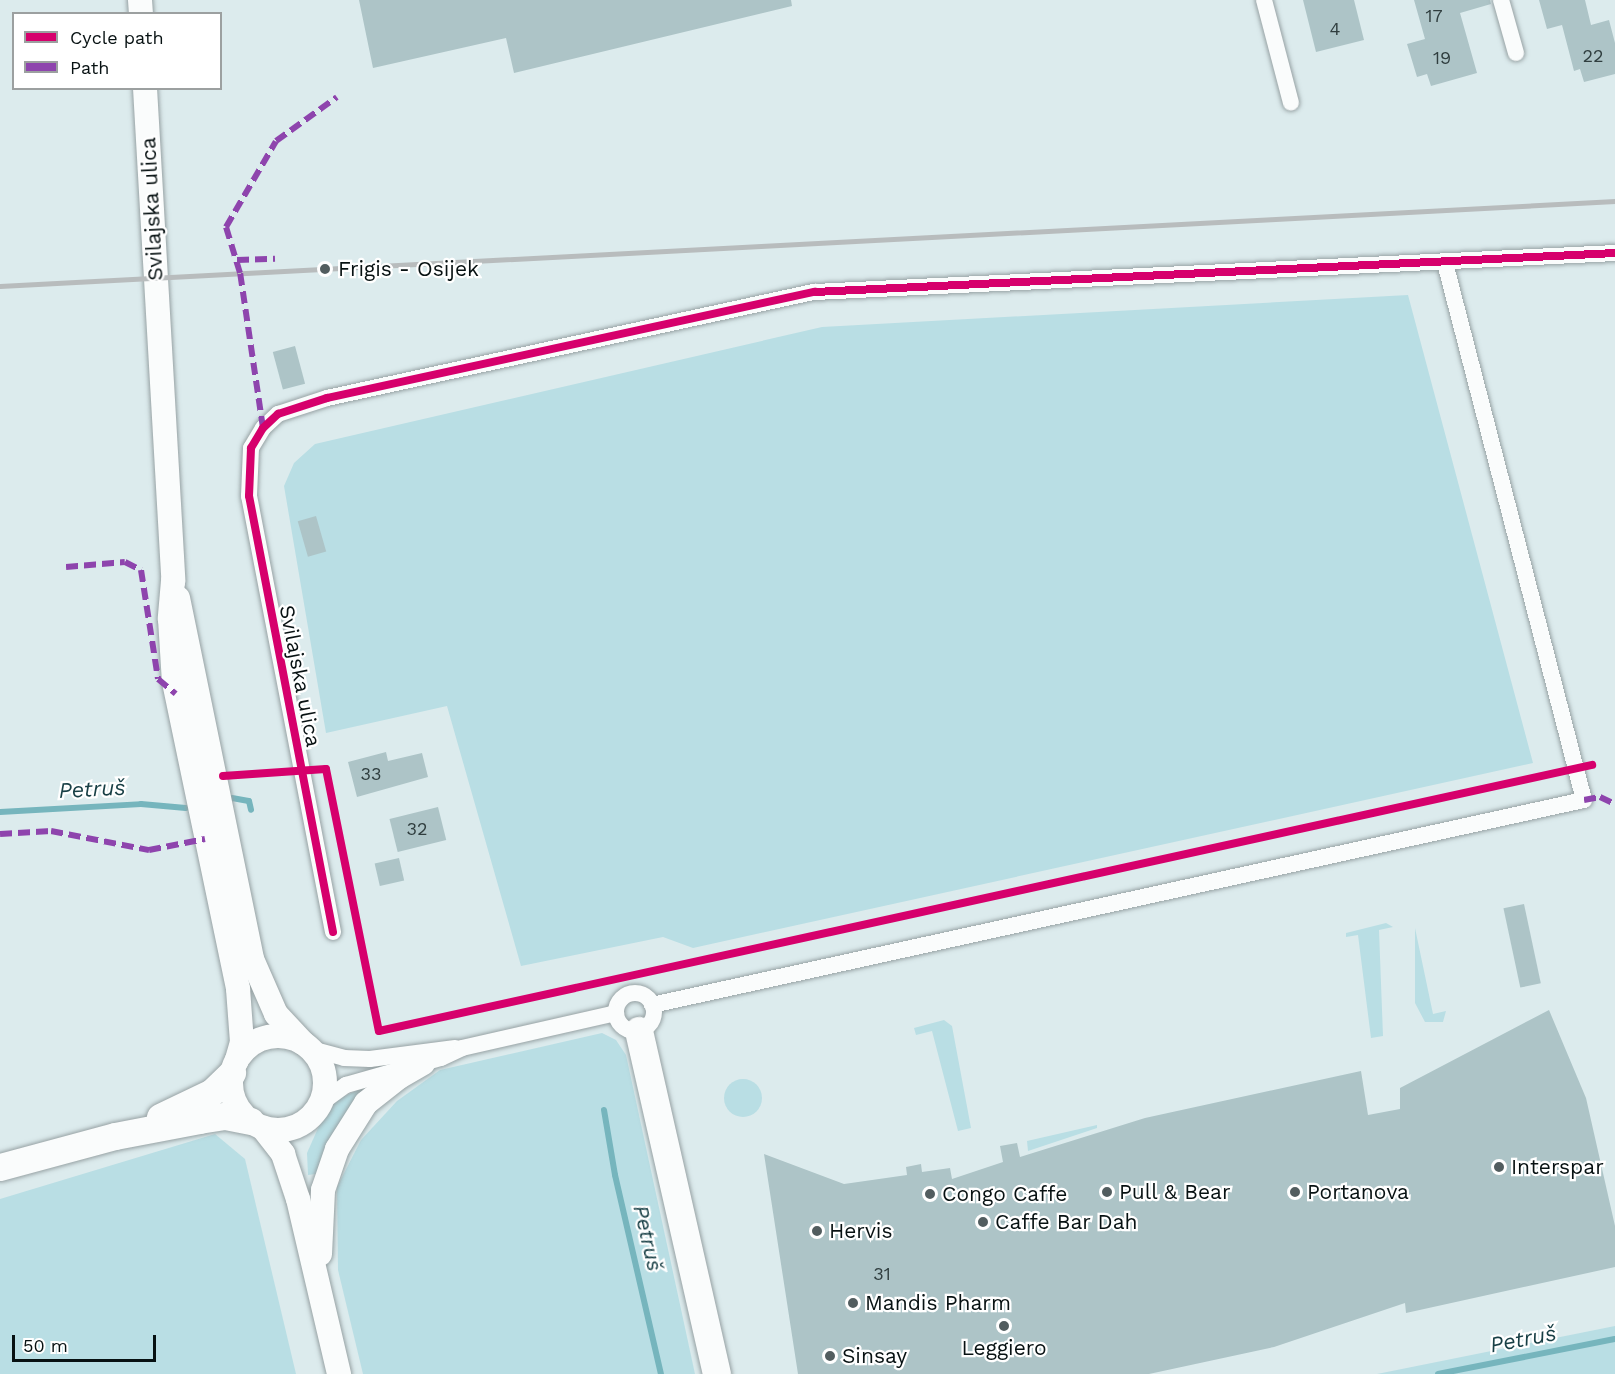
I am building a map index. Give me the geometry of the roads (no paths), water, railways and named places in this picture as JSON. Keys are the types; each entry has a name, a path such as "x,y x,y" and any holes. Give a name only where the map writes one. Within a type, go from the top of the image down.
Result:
{"highway":[{"path":"639,1031 717,1374"}],"main road":[{"name":"Svilajska ulica","path":"145,90 173,581 170,619 174,682 238,989 242,1042 235,1066"},
{"name":"Svilajska ulica","path":"173,581 189,639 208,752 252,958 276,1014 307,1046"},
{"path":"115,1136 196,1101 235,1066 248,1047 263,1039 277,1036 307,1046 324,1072 321,1103 306,1121 296,1147 298,1199"},
{"path":"317,1278 322,1190 337,1149 366,1103 423,1063"},
{"path":"235,1066 235,1100 283,1154 298,1199 339,1374"},
{"path":"0,1167 115,1136 225,1116 277,1130 306,1121"}],"street":[{"path":"1264,0 1291,103"},
{"path":"1502,0 1516,53"},
{"path":"652,1005 1584,800 1445,263 1615,253"},
{"name":"Svilajska ulica","path":"333,932 249,496 251,448 263,428 278,414 327,398 815,292 1445,263"},
{"path":"639,994 652,1005 652,1021 639,1031 623,1028 616,1013 619,1002 628,995 639,994"},
{"path":"321,1103 346,1085 423,1063 462,1048 616,1013"},
{"path":"307,1046 344,1058 370,1059 441,1047 462,1048"}],"waterway":[{"name":"Petruš","path":"232,798 249,801 251,810"},
{"name":"Petruš","path":"0,812 141,804 186,808"},
{"name":"Petruš","path":"604,1110 615,1175 661,1374"},
{"name":"Petruš","path":"1438,1374 1615,1339"}],"railway":[{"path":"0,286 1615,201"}],"place":[{"name":"Frigis - Osijek","path":"325,269"},
{"name":"Interspar","path":"1499,1167"},
{"name":"Pull & Bear","path":"1107,1192"},
{"name":"Portanova","path":"1295,1192"},
{"name":"Congo Caffe","path":"930,1194"},
{"name":"Caffe Bar Dah","path":"983,1222"},
{"name":"Hervis","path":"817,1231"},
{"name":"Mandis Pharm","path":"853,1303"},
{"name":"Leggiero","path":"1004,1326"},
{"name":"Sinsay","path":"830,1356"}]}
